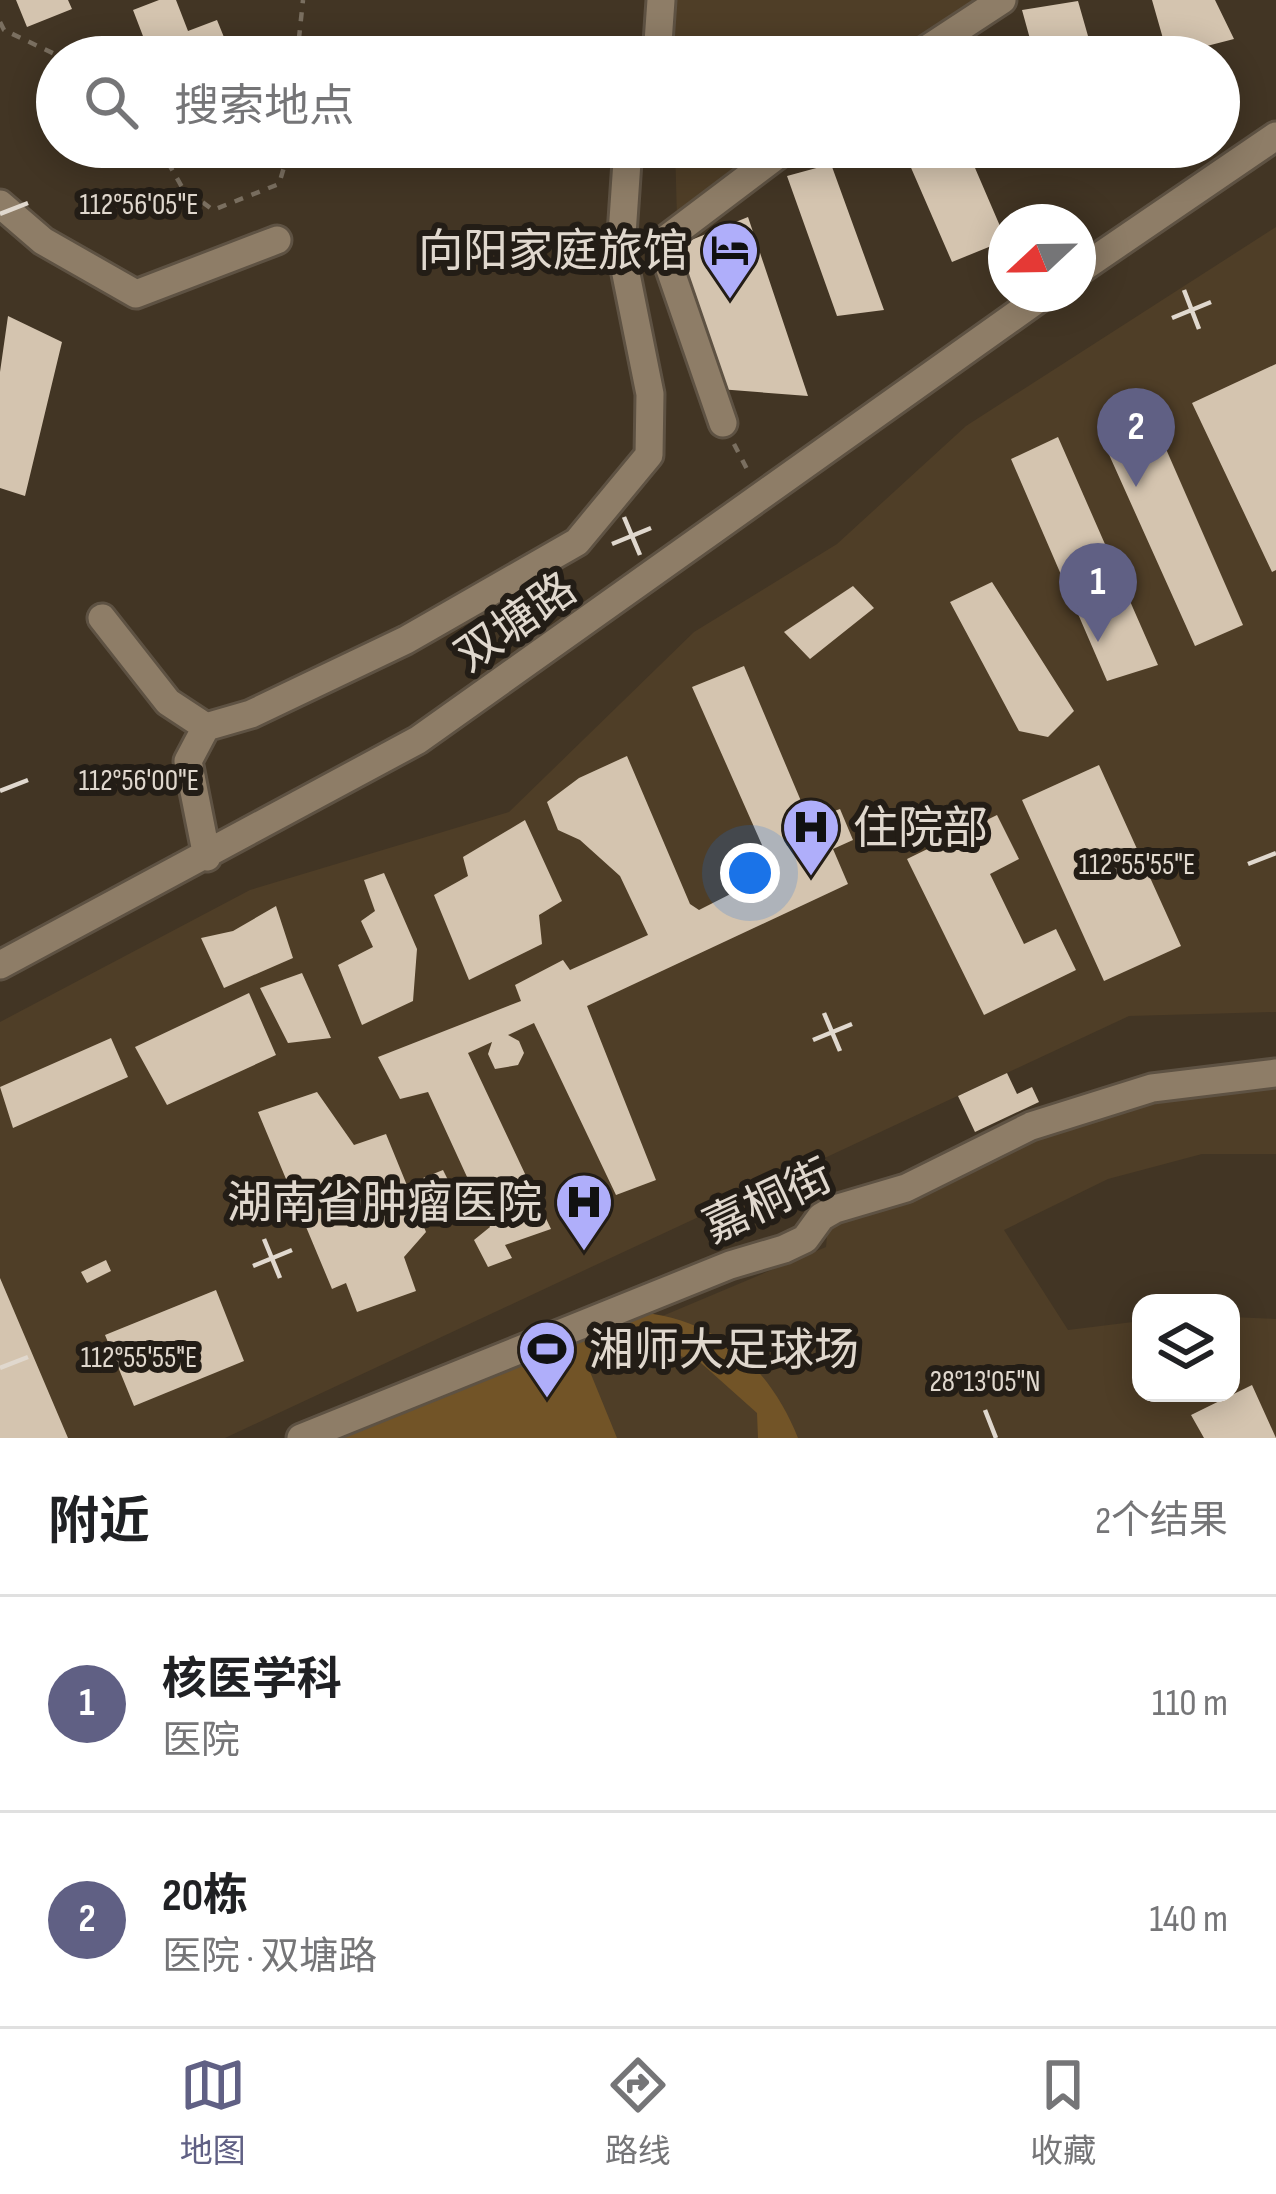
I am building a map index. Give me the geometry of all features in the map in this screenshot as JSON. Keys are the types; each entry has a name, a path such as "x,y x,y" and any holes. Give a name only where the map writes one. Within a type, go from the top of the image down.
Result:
{"street":[{"path":"658,36 661,0"},
{"path":"947,36 1002,0"},
{"path":"1240,161 1276,136"},
{"path":"207,857 188,760 206,727 251,714 406,640 577,542 650,455 650,394 621,249 627,168"},
{"path":"723,423 661,243 760,168"},
{"path":"1096,259 1229,168"},
{"path":"0,204 43,242 136,294 277,240"},
{"name":"双塘路","path":"0,965 418,740 1020,312"},
{"path":"103,618 168,702 206,727"},
{"name":"嘉桐街","path":"301,1438 730,1265 784,1249 805,1239 821,1216 835,1209 906,1188 1030,1126 1152,1088 1276,1072"}],"path":[{"path":"291,0 301,2 299,36"},
{"path":"0,22 4,30 36,45"},
{"path":"171,168 182,187 213,210 279,184 284,168"},
{"path":"723,423 762,498"}],"shaded area":[{"path":"672,0 1004,0 938,36 672,36"},
{"path":"676,168 742,168 677,218"},
{"path":"1276,227 1276,1012 1129,1016 225,1438 0,1438 0,1022 250,890 509,812 694,632 837,544 966,426"},
{"path":"1276,1075 1276,1154 1202,1154 1108,1179 1004,1230 1068,1330 1132,1322 1132,1402 1240,1402 1240,1317 1276,1319 1276,1438 373,1438 826,1247 829,1215 1035,1125"},
{"path":"633,1312 688,1323 735,1349 771,1388 798,1438 758,1438 757,1413 701,1363 642,1343 586,1362 617,1438 323,1438"}],"building":[{"path":"16,0 68,0 72,9 27,27"},
{"path":"159,0 176,0 188,31 217,20 223,36 143,36 133,10"},
{"path":"1152,0 1215,0 1233,36 1162,36"},
{"path":"1078,1 1088,36 1029,36 1022,10"},
{"path":"832,168 884,310 837,316 787,176"},
{"path":"911,168 975,168 991,204 988,247 952,262"},
{"path":"748,217 808,396 719,389 669,249"},
{"path":"8,316 62,342 25,496 0,488 0,372"},
{"path":"1276,364 1276,570 1272,572 1192,403"},
{"path":"1152,417 1243,625 1195,646 1102,439"},
{"path":"1058,437 1158,665 1107,681 1011,459"},
{"path":"992,582 1074,711 1048,737 1019,731 950,602"},
{"path":"853,586 874,608 810,659 784,632"},
{"path":"744,666 809,820 840,809 853,840 833,849 848,884 587,1006 656,1180 616,1195 534,1023 508,1035 519,1041 524,1053 518,1065 495,1069 488,1054 492,1042 468,1053 551,1229 505,1245 512,1258 488,1267 474,1240 490,1227 428,1092 400,1099 378,1057 521,1001 515,985 563,960 570,970 648,935 620,876 580,840 558,830 547,802 579,778 627,756 690,904 699,910 774,872 692,687"},
{"path":"1099,765 1181,946 1104,981 1022,800"},
{"path":"997,815 1019,859 990,874 1024,944 1056,929 1076,970 984,1015 907,859"},
{"path":"525,820 562,901 539,915 542,944 469,980 434,895 468,876 463,857"},
{"path":"384,873 417,949 413,1001 362,1025 338,965 373,947 361,921 375,911 364,880"},
{"path":"276,906 293,958 224,988 201,938 233,931"},
{"path":"302,973 331,1038 288,1043 260,988"},
{"path":"249,993 276,1055 167,1105 135,1047"},
{"path":"111,1038 128,1077 13,1128 0,1087"},
{"path":"1007,1073 1017,1094 1032,1087 1039,1102 975,1132 958,1096"},
{"path":"317,1092 354,1145 386,1134 426,1232 404,1257 416,1291 357,1312 346,1283 332,1289 258,1112"},
{"path":"443,1170 461,1206 441,1215 423,1178"},
{"path":"106,1260 111,1271 87,1283 81,1272"},
{"path":"0,1278 68,1438 0,1438"},
{"path":"216,1290 244,1361 134,1406 105,1335"},
{"path":"1252,1385 1276,1438 1204,1438 1191,1415 1217,1402 1240,1402 1240,1391"}],"place":[{"name":"向阳家庭旅馆","path":"730,301"},
{"name":"20栋","path":"1136,487"},
{"name":"核医学科","path":"1098,642"},
{"name":"住院部","path":"811,878"},
{"name":"湖南省肿瘤医院","path":"584,1253"},
{"name":"湘师大足球场","path":"547,1400"}]}
